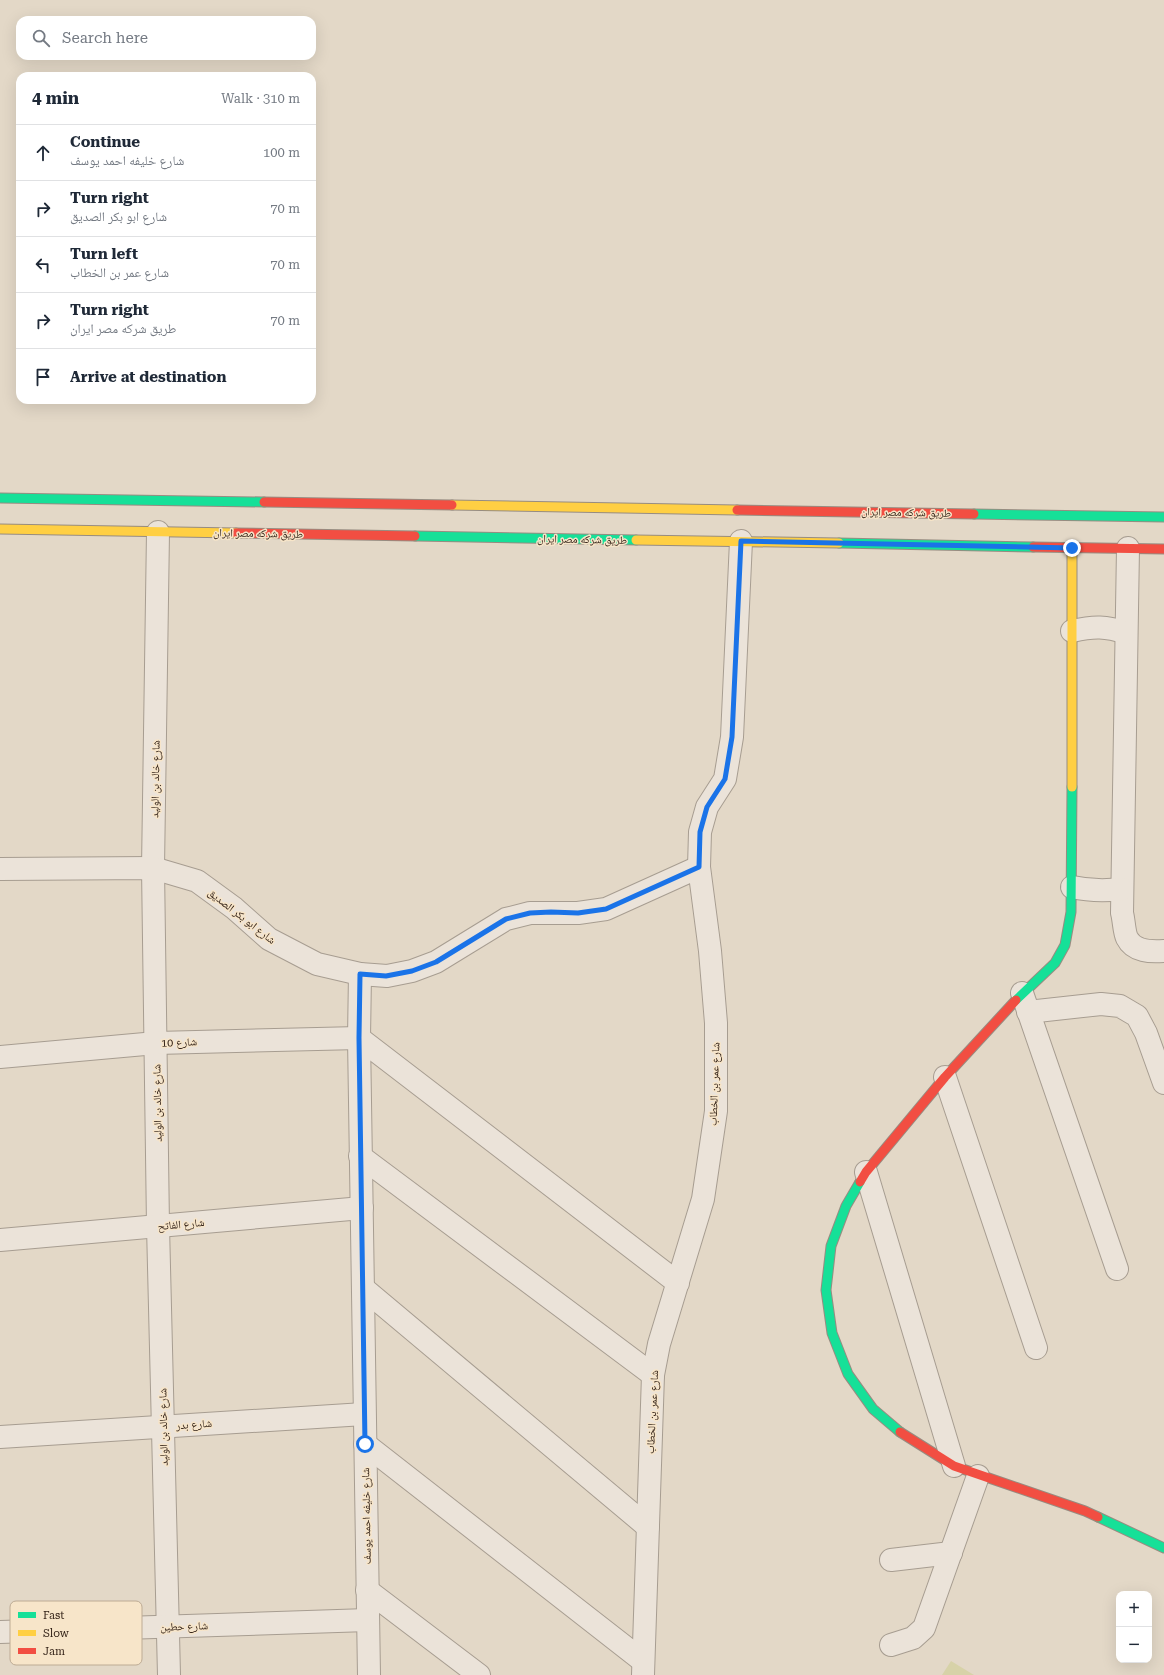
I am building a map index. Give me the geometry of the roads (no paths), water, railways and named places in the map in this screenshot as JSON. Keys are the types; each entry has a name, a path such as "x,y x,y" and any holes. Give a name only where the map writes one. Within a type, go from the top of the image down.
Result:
{"main road":[{"name":"طريق شركه مصر ايران","path":"0,498 1164,516"},
{"name":"طريق شركه مصر ايران","path":"0,529 1164,549"},
{"path":"1072,548 1072,887 1071,912 1065,945 1055,964 1025,1003 945,1077 866,1172 846,1206 831,1246 826,1290 832,1333 848,1374 873,1409 906,1438 954,1466 978,1476 1085,1511 1164,1548"}],"street":[{"name":"شارع خالد بن الوليد","path":"158,532 153,868 158,1226 169,1675"},
{"name":"شارع عمر بن الخطاب","path":"643,1668 653,1375 659,1344 703,1198 716,1111 716,1023 710,951 699,867 700,832 707,807 725,779 732,737 741,541"},
{"path":"1128,548 1122,913 1127,938 1137,949 1154,952 1164,951"},
{"path":"1072,631 1090,627 1103,627 1126,633"},
{"name":"شارع ابو بكر الصديق","path":"0,869 153,868 196,881 234,908 269,939 317,964 360,974 386,976 412,971 436,962 506,919 530,913 578,913 606,909 699,867"},
{"path":"1072,887 1106,891 1122,889"},
{"name":"شارع خليفه احمد يوسف","path":"360,974 360,1156 368,1675"},
{"path":"1117,1269 1025,1003 1101,1004 1120,1006 1137,1016 1146,1033 1164,1083"},
{"path":"359,1038 678,1283"},
{"name":"شارع 10","path":"0,1057 156,1043 359,1038"},
{"path":"945,1077 1036,1348"},
{"path":"360,1156 653,1375"},
{"path":"866,1172 954,1466"},
{"name":"شارع الفاتح","path":"0,1240 362,1208"},
{"path":"363,1288 648,1527"},
{"name":"شارع بدر","path":"0,1437 364,1414"},
{"path":"365,1444 643,1668"},
{"path":"891,1645 913,1638 924,1628 978,1476"},
{"path":"891,1560 951,1553"},
{"path":"367,1590 479,1675"},
{"name":"شارع حطين","path":"142,1627 368,1620"},
{"name":"شارع حطين","path":"0,1632 10,1632"}]}
